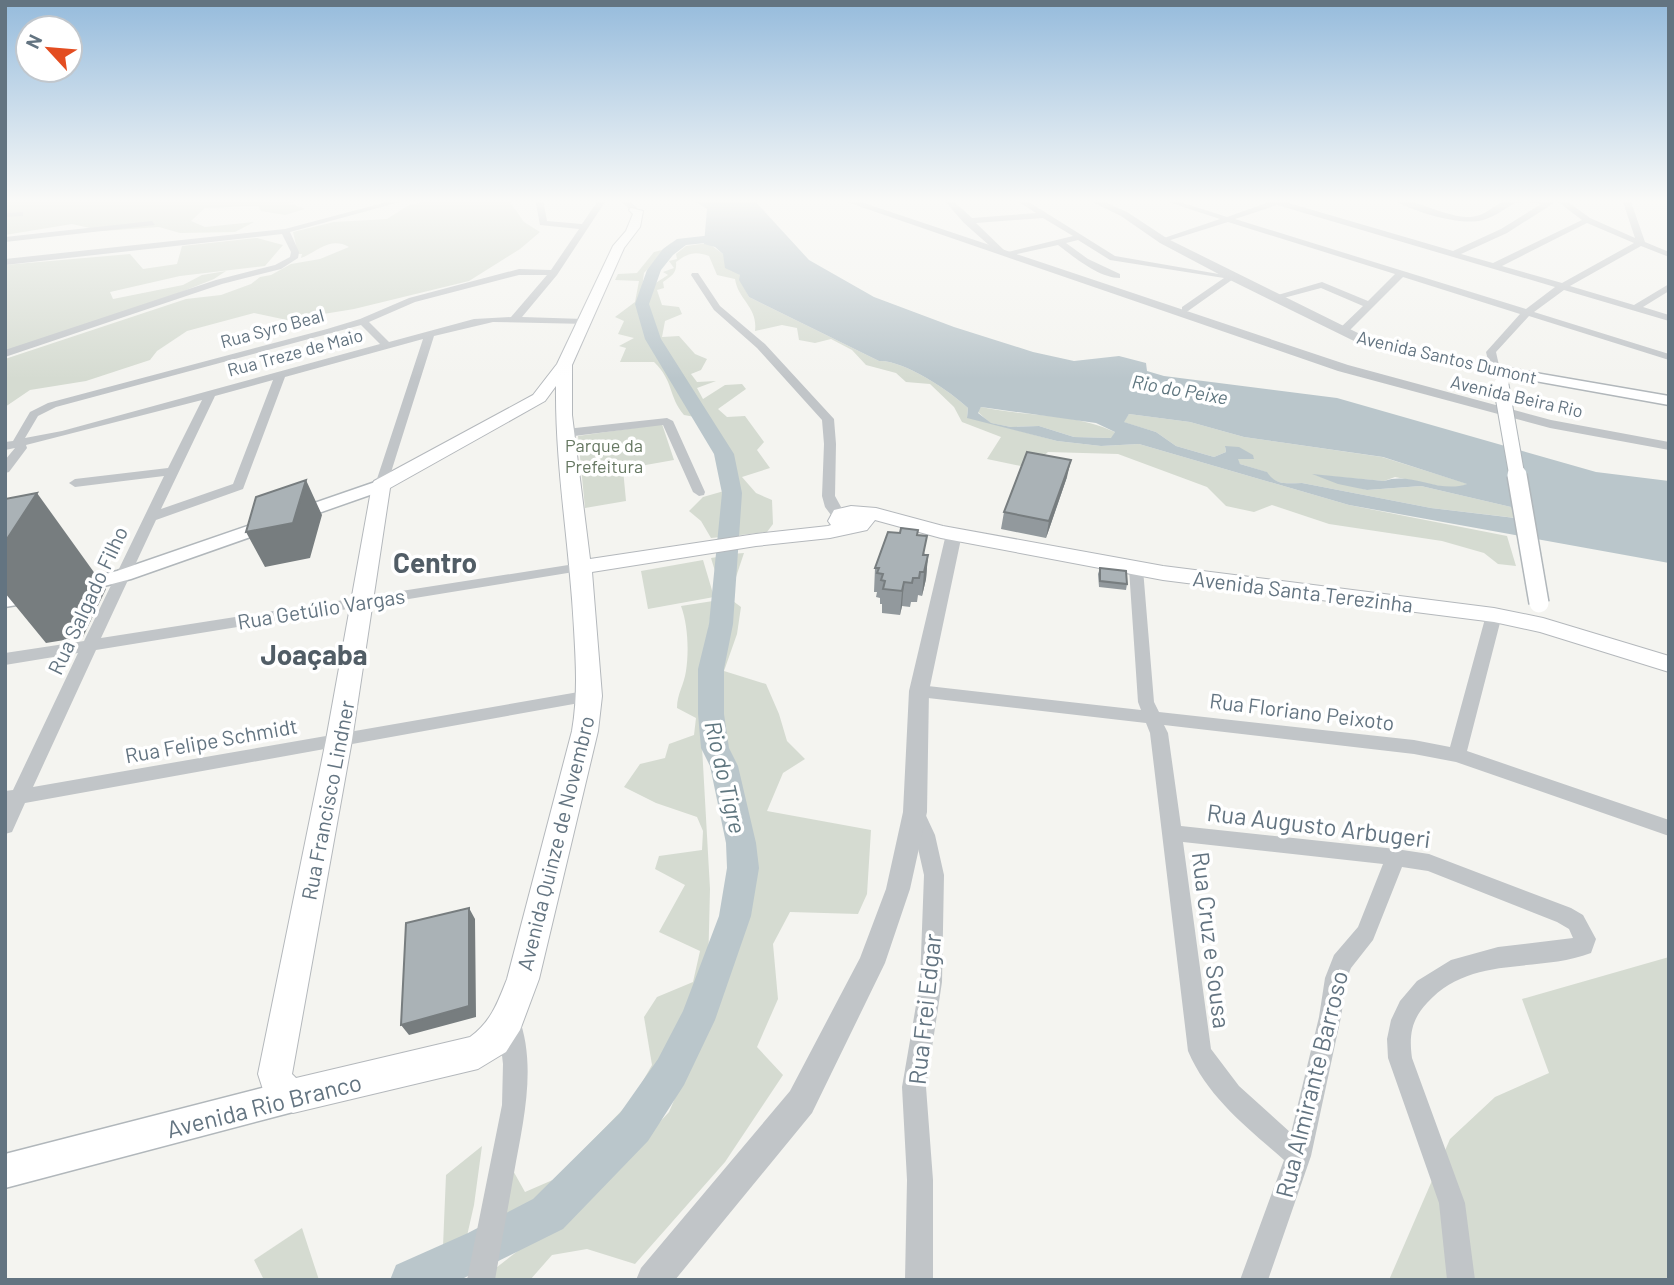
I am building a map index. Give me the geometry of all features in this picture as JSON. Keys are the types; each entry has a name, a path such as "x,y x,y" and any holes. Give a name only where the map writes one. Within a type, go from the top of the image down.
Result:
{"main road":[{"name":"Avenida Quinze de Novembro","path":"508,1019 523,979 585,731 590,696 581,567 565,424 564,365 613,259"},
{"path":"522,409 546,392 564,365"},
{"name":"Avenida Santos Dumont","path":"1498,377 1669,401"},
{"path":"1498,377 1541,614"},
{"path":"546,392 552,397 563,395"},
{"path":"5,601 75,588 124,575 380,485 538,402 550,402 565,424"},
{"name":"Rua Francisco Lindner","path":"293,1096 278,1087 275,1074 339,740 380,485"},
{"name":"Avenida Santa Terezinha","path":"848,519 944,532 1136,569 1494,615 1541,614 1669,664"},
{"name":"Rua Getúlio Vargas","path":"581,567 803,533 830,532 848,519"},
{"name":"Avenida Rio Branco","path":"5,1171 293,1096 478,1052 494,1040 508,1019"}],"street":[{"path":"5,262 32,259"},
{"path":"5,355 219,282 288,263 293,259"},
{"path":"513,321 564,259"},
{"name":"Avenida Beira Rio","path":"1024,259 1152,305 1394,383 1550,424 1669,446"},
{"path":"1082,259 1117,276"},
{"path":"1119,259 1232,277"},
{"name":"Avenida Santos Dumont","path":"1198,259 1358,338 1498,377"},
{"path":"1353,259 1669,357"},
{"path":"1466,259 1669,318"},
{"path":"1493,267 1509,259"},
{"path":"1498,377 1491,352 1525,312 1560,286 1611,259"},
{"name":"Rua Syro Beal","path":"20,445 19,439 34,414 52,405 363,321 412,300 519,272 554,273"},
{"path":"1343,331 1401,274"},
{"path":"695,275 717,309 761,346 828,419 832,432 827,498 831,508 848,519"},
{"path":"1185,309 1232,277"},
{"path":"1276,297 1322,285 1370,305"},
{"path":"1636,308 1669,287"},
{"path":"363,321 386,345"},
{"name":"Rua Treze de Maio","path":"5,446 20,445 474,322 583,322"},
{"name":"Rua Francisco Lindner","path":"380,485 429,334"},
{"path":"150,517 238,486 280,375"},
{"name":"Rua Salgado Filho","path":"5,826 12,798 92,645 150,517 211,393"},
{"path":"565,424 667,421 699,492"},
{"path":"5,469 21,448 20,445"},
{"path":"75,483 173,471"},
{"name":"Rua Frei Edgar","path":"919,1280 919,1180 914,1087 931,982 934,875 925,835 915,812 919,691 944,532"},
{"name":"Rua Getúlio Vargas","path":"5,659 581,567"},
{"name":"Rua Cruz e Sousa","path":"1136,569 1146,702 1159,733 1200,1051 1207,1069 1219,1083 1298,1156"},
{"path":"1457,755 1494,615"},
{"name":"Rua Floriano Peixoto","path":"919,691 1414,747 1457,755 1669,828"},
{"name":"Rua Felipe Schmidt","path":"12,798 590,696"},
{"path":"653,1280 801,1102 872,963 898,889 915,812"},
{"name":"Rua Augusto Arbugeri","path":"1171,833 1396,857 1429,863 1576,922 1585,939 1583,947 1486,960 1451,970 1413,1001 1399,1028 1397,1040 1400,1058 1452,1203 1461,1280"},
{"name":"Rua Almirante Barroso","path":"1254,1280 1298,1156 1330,1017 1336,978 1342,962 1366,933 1396,857"},
{"name":"Avenida Quinze de Novembro","path":"481,1280 513,1105 515,1064 508,1019"}],"green space":[{"path":"74,259 134,259 143,269 177,264 178,259 271,259 265,266 180,276 110,292 113,299 183,285 202,275 226,271 214,279 151,304 5,352 5,265"},
{"path":"320,259 504,259 469,281 354,309 287,320 254,313 187,331 157,351 150,360 86,381 30,390 5,407 5,359 186,299 221,295 291,264"},
{"path":"648,259 657,259 644,273 639,313 650,342 695,417 684,415 665,376 654,362 620,362 626,348 619,346 634,338 618,334 624,321 615,317 635,302 639,281 615,280 618,274 637,273"},
{"path":"681,259 676,262 673,274 663,282 664,288 657,290 662,305 679,307 682,314 665,321 662,337 679,336 695,354 707,359 701,370 691,374 697,382 716,381 697,388 703,399 725,385 742,384 746,389 718,409 727,417 745,416 764,442 757,450 770,468 742,477 756,493 772,500 773,524 767,532 732,536 734,477 725,451 650,328 647,316 651,286 668,275 663,272 674,268 669,261"},
{"path":"710,259 727,259 740,275 749,297 879,361 901,366 926,378 968,408 967,417 1057,441 1101,446 1139,444 1349,505 1507,536 1516,566 1498,564 1484,553 1442,541 1329,524 1272,505 1254,512 1226,506 1207,487 1118,454 1048,452 1030,468 987,459 1001,437 962,422 954,407 930,384 906,382 896,373 866,365 852,350 831,339 815,343 799,340 797,328 782,325 755,331 754,316 735,279 717,275"},
{"path":"981,407 1082,421 1115,432 1112,438 1074,437 1039,426 1011,427 990,423 978,412"},
{"path":"1129,414 1190,422 1244,437 1382,457 1468,484 1454,489 1395,477 1384,481 1315,475 1367,490 1421,486 1511,507 1516,518 1431,508 1302,483 1278,482 1266,472 1240,464 1237,459 1254,458 1225,447 1226,452 1214,457 1176,446 1156,432 1123,422"},
{"name":"Parque da Prefeitura","path":"662,424 674,460 623,469 626,501 585,508 578,436"},
{"path":"724,491 721,537 711,538 701,521 689,511 703,497"},
{"path":"744,553 729,598 741,607 737,634 724,671 766,684 787,741 805,759 783,773 767,811 871,830 867,894 858,914 790,912 773,944 778,999 757,1047 783,1075 725,1162 635,1264 587,1249 552,1255 530,1280 490,1280 492,1271 600,1187 669,1112 708,1022 749,872 745,835 713,697 733,563 731,554"},
{"path":"724,556 719,597 711,612 699,693 710,889 708,970 688,1022 653,1086 578,1178 499,1237 511,1167 525,1192 555,1179 632,1100 652,1065 644,1017 657,997 693,982 700,951 659,932 685,885 655,869 659,856 702,850 703,831 697,817 656,803 624,787 640,764 665,758 669,744 694,735 696,718 677,708 687,655 681,606 713,601 718,581 711,558"},
{"path":"703,560 714,597 648,609 641,571"},
{"path":"1669,957 1669,1280 1389,1280 1450,1139 1495,1097 1549,1073 1522,999"},
{"path":"482,1146 474,1205 457,1280 415,1280 442,1270 446,1175"},
{"path":"302,1228 319,1280 264,1280 254,1260"}],"water":[{"name":"Rio do Peixe","path":"724,259 808,259 874,297 954,327 1033,352 1074,361 1119,356 1146,363 1147,371 1164,376 1337,398 1596,472 1669,481 1669,563 1349,505 1139,444 1101,446 1057,441 967,418 968,408 926,378 901,366 879,361 749,297 739,280 740,275 725,268","holes":["981,407 1096,423 1115,432 1111,438 1074,437 1039,426 1011,427 991,423 978,413","1129,414 1190,422 1244,437 1383,457 1467,484 1446,486 1404,479 1384,481 1312,474 1338,484 1367,490 1421,486 1511,507 1515,518 1431,508 1302,483 1278,482 1267,472 1240,464 1238,459 1254,459 1253,455 1239,447 1225,446 1226,452 1214,457 1176,446 1156,432 1124,422"]}],"building":[{"path":"1027,452 1071,460 1049,521 1004,512"},
{"path":"306,480 293,523 246,532 256,497"},
{"path":"37,493 7,539 5,539 5,499"},
{"path":"901,528 918,530 917,535 927,536 923,555 928,555 924,572 920,572 919,578 913,578 912,583 904,582 902,591 883,589 883,574 877,573 879,568 875,568 888,532 900,533"},
{"path":"1100,568 1126,571 1127,584 1100,581"},
{"path":"469,908 469,1006 401,1025 406,923"}],"waterway":[{"name":"Rio do Tigre","path":"411,1280 483,1248 548,1214 634,1127 671,1072 697,1020 735,916 743,868 741,843 724,766 715,748 711,714 711,669 721,624 732,493 724,454 653,339 642,304 654,270 663,259"}],"district":[{"name":"Centro","path":"435,562"},
{"name":"Joaçaba","path":"314,654"}]}
